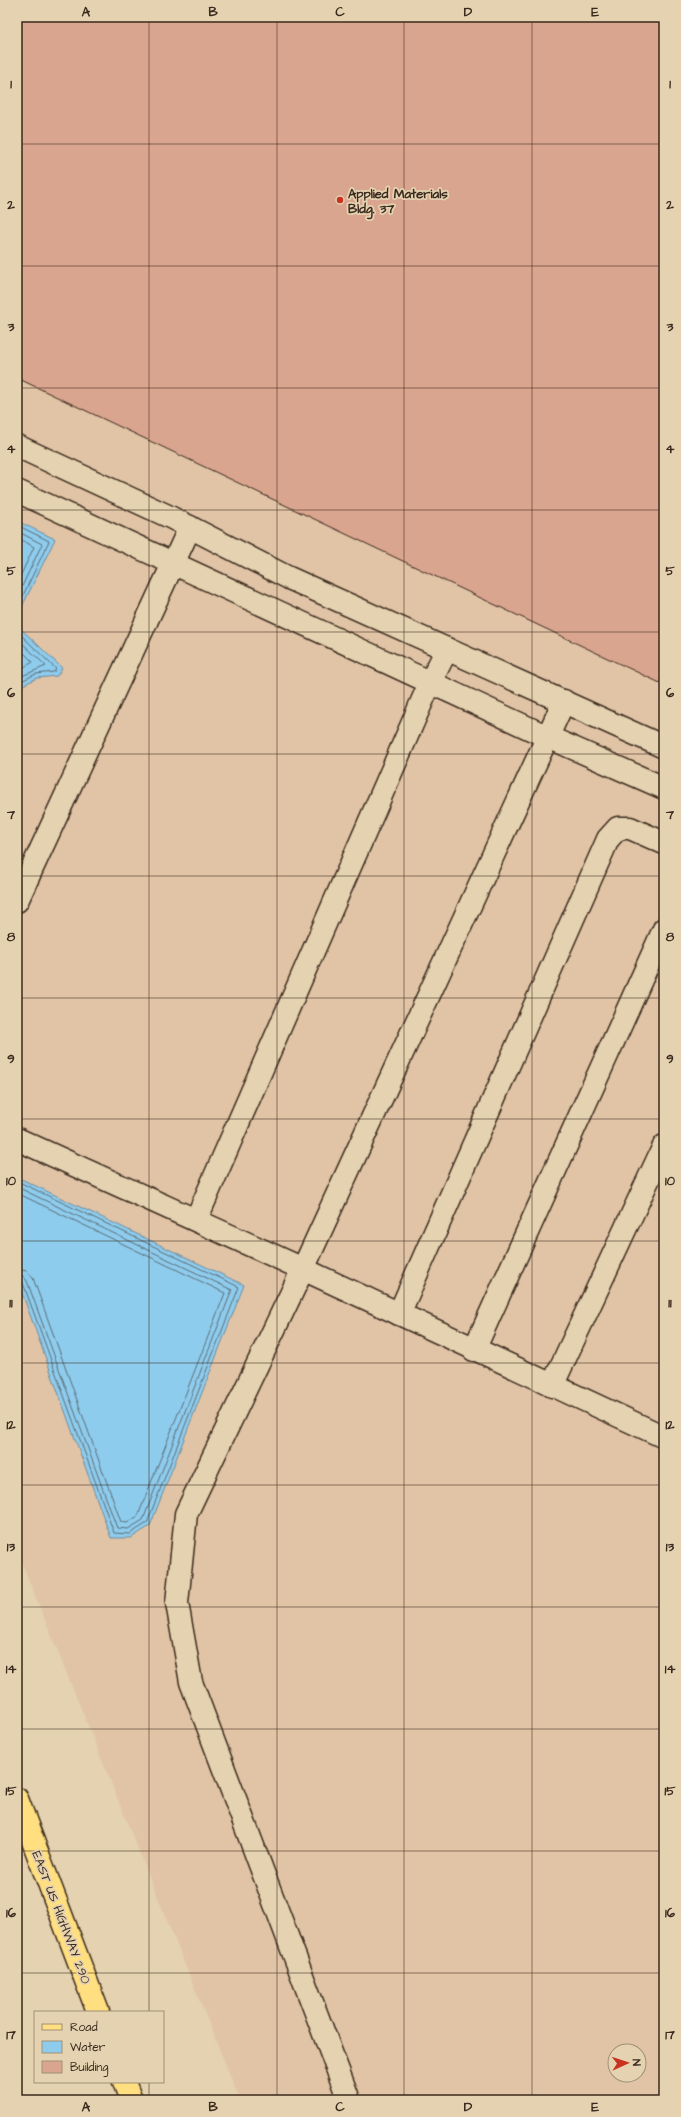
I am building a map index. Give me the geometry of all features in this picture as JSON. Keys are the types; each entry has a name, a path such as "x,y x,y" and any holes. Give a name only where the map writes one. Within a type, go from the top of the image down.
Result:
{"main road":[{"name":"EAST US HIGHWAY 290","path":"17,1799 98,2011"},
{"path":"124,2083 131,2100"}],"lane":[{"path":"17,446 190,527 289,578 664,747"},
{"path":"17,491 430,683 664,788"},
{"path":"17,901 190,527"},
{"path":"196,1220 430,683 447,648"},
{"path":"349,2100 190,1682 177,1603 186,1514 303,1269 564,701"},
{"path":"399,1314 608,839 618,828 630,828 664,843"},
{"path":"474,1350 664,929"},
{"path":"17,1139 303,1269 474,1350 664,1437"},
{"path":"552,1386 664,1146"}],"shaded area":[{"path":"17,17 664,17 664,2100 240,2100 17,1551"}],"water":[{"path":"17,521 55,539 17,617"},
{"path":"17,625 62,668 57,676 37,678 17,688"},
{"path":"17,1177 244,1285 150,1526 131,1538 111,1538 17,1279"}],"building":[{"name":"Applied Materials Bldg. 37","path":"19,17 664,17 664,675 660,683 17,378 17,21"}],"place":[{"name":"Applied Materials Bldg. 37","path":"340,200"}]}
